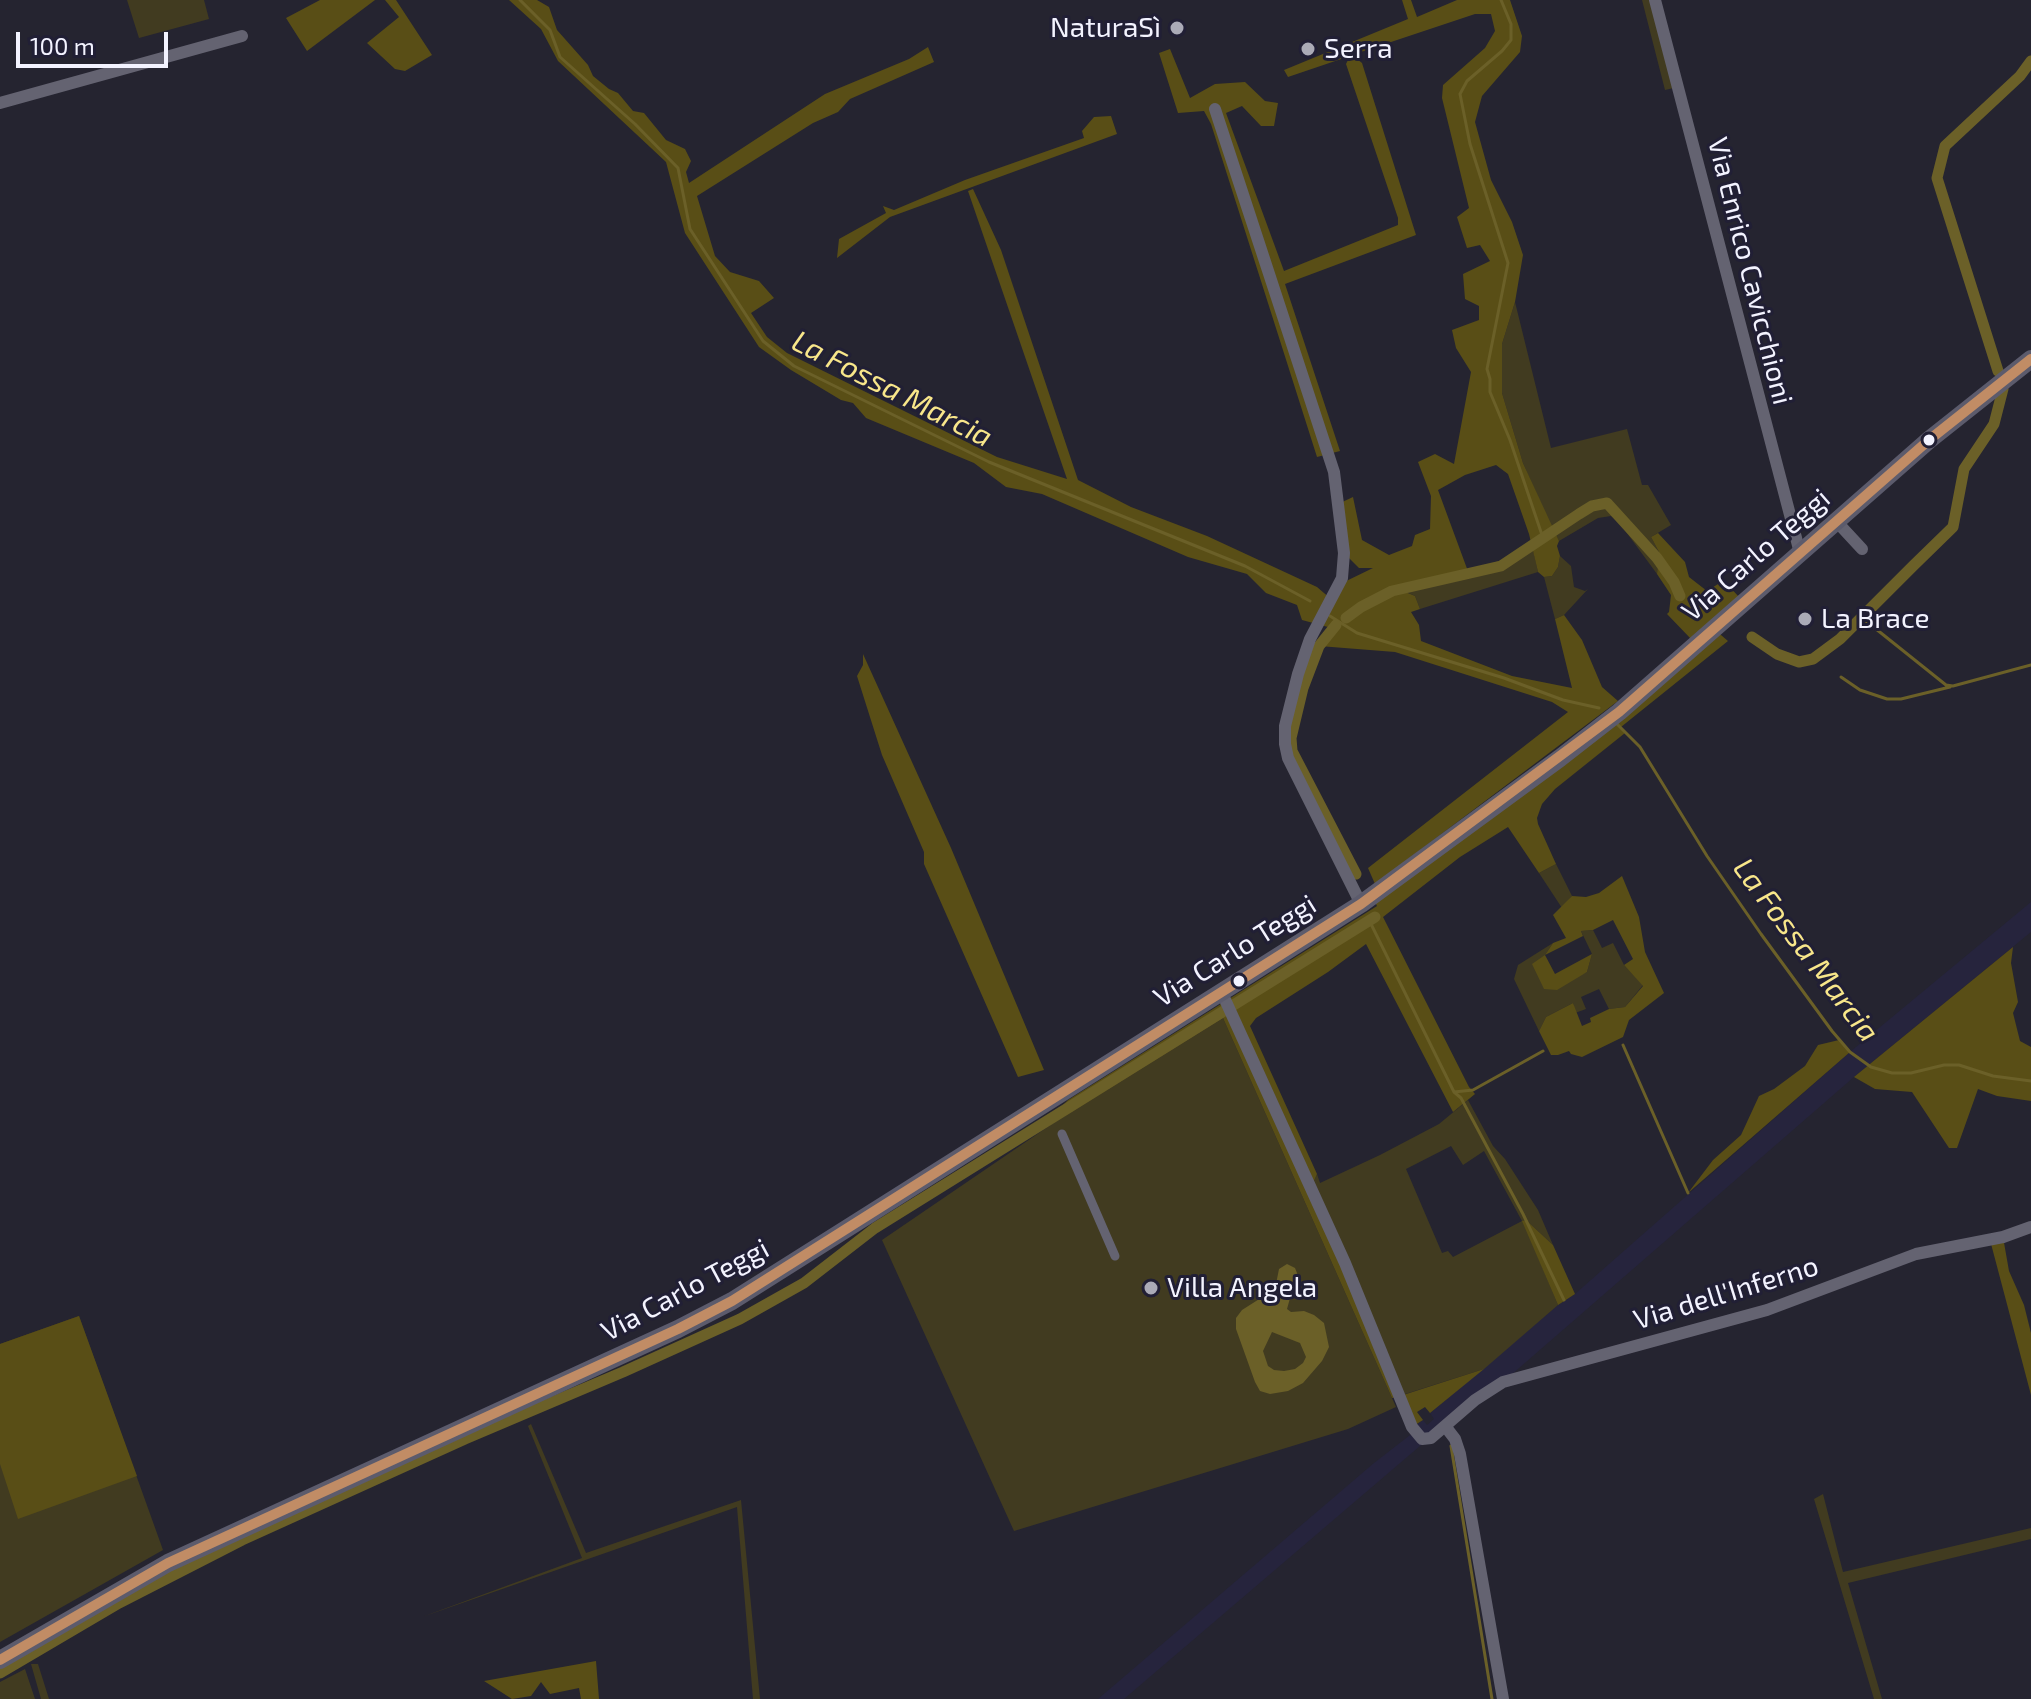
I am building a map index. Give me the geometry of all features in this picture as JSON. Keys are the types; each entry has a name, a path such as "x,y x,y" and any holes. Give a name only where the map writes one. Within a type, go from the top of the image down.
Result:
{"main road":[{"name":"Via Carlo Teggi","path":"0,1660 168,1563 632,1351 732,1301 1224,998 1361,904 1619,712 1940,430 2031,359"}],"street":[{"name":"Via Enrico Cavicchioni","path":"1655,0 1800,553"},
{"path":"0,103 242,36"},
{"name":"Via Carlo Teggi","path":"1215,109 1334,472 1344,553 1342,578 1310,639 1285,726 1285,744 1288,758 1361,904"},
{"path":"1837,522 1862,549"},
{"path":"1224,998 1345,1263 1414,1432 1417,1437 1427,1440 1445,1426 1455,1439 1503,1699"},
{"path":"1062,1134 1115,1256"},
{"name":"Via dell'Inferno","path":"1445,1426 1475,1400 1503,1382 1767,1310 1916,1254 2003,1237 2031,1227"}],"shaded area":[{"path":"127,0 204,0 209,19 139,38"},
{"path":"320,0 375,0 307,51 286,18"},
{"path":"385,0 396,0 432,55 405,71 395,69 367,43 399,17"},
{"path":"509,0 537,0 549,7 557,30 588,65 593,76 618,93 633,111 644,113 666,140 685,149 691,161 686,172 689,183 825,94 909,59 928,47 934,62 850,99 838,112 813,123 697,196 715,256 730,272 759,281 774,298 751,313 767,337 787,353 997,457 1067,479 968,191 973,189 1001,250 1078,480 1131,507 1207,536 1317,587 1331,599 1338,585 1373,568 1359,568 1344,553 1338,504 1353,497 1362,540 1389,555 1412,546 1415,535 1430,529 1431,496 1418,462 1435,454 1454,464 1471,372 1456,348 1452,330 1479,320 1479,306 1465,299 1463,274 1490,261 1480,245 1467,248 1457,217 1469,208 1442,98 1443,85 1485,48 1495,31 1491,14 1475,14 1352,55 1362,63 1416,235 1285,284 1340,451 1317,457 1211,124 1204,111 1178,113 1159,53 1170,49 1190,98 1215,84 1245,82 1265,101 1278,103 1274,126 1261,126 1242,106 1226,113 1284,271 1398,225 1398,218 1346,64 1350,56 1288,77 1284,70 1408,19 1402,0 1411,0 1417,17 1457,0 1510,0 1522,36 1520,52 1482,96 1475,122 1491,180 1512,222 1523,255 1515,302 1502,344 1502,393 1523,463 1559,541 1558,567 1552,576 1544,577 1538,572 1529,534 1508,474 1496,465 1465,475 1438,490 1469,574 1401,590 1415,596 1420,609 1411,612 1419,625 1421,641 1512,676 1572,688 1555,619 1564,615 1582,640 1602,687 1618,701 1375,884 1368,868 1568,712 1552,702 1395,652 1319,646 1335,626 1302,620 1297,605 1266,593 1247,574 1188,557 1042,494 1006,487 974,463 866,418 853,403 841,400 791,370 759,347 685,233 666,162 558,61 541,29"},
{"path":"1642,0 1655,0 1678,87 1665,90"},
{"path":"1111,116 1117,134 890,217 837,258 839,239 886,213 883,206 894,210 965,180 1084,138 1082,131 1094,117"},
{"path":"1515,302 1551,448 1627,429 1642,485 1648,485 1671,525 1651,537 1659,552 1657,574 1611,516 1598,518 1559,541 1550,524 1523,463 1502,393 1502,344"},
{"path":"1658,533 1685,562 1689,577 1707,591 1718,584 1727,584 1739,597 1691,639 1667,614 1671,595 1657,574 1659,552 1651,537"},
{"path":"1531,540 1538,572 1420,609 1415,596 1400,589 1469,574 1468,571 1502,560"},
{"path":"1560,556 1571,566 1574,587 1585,591 1588,589 1564,615 1555,619 1544,577 1552,576"},
{"path":"1714,629 1728,641 1621,727 1625,733 1555,789 1542,804 1538,824 1556,864 1539,873 1508,827 1460,857 1383,917 1475,1094 1453,1112 1366,944 1256,1018 1250,1026 1317,1174 1311,1188 1400,1396 1484,1369 1430,1413 1425,1407 1417,1412 1423,1420 1412,1427 1399,1397 1392,1398 1223,1018 1065,1116 1061,1107 1377,906 1372,896"},
{"path":"863,654 951,848 1044,1070 1018,1077 924,864 924,852 882,755 857,676 863,665"},
{"path":"1556,864 1572,896 1562,908 1539,873"},
{"path":"1622,876 1639,917 1645,952 1664,993 1629,1020 1623,1037 1582,1057 1569,1051 1551,1055 1539,1031 1546,1017 1573,1003 1582,1026 1591,1022 1590,1018 1609,1009 1625,1007 1643,986 1624,965 1633,959 1613,920 1593,930 1581,931 1583,936 1545,955 1553,943 1566,938 1553,915 1572,896 1586,897 1599,893"},
{"path":"2031,902 2031,932 1854,1077 1503,1382 1427,1440 1124,1699 1098,1699 1414,1432 1412,1427 1423,1420 1427,1425 1434,1419 1430,1413 1575,1294 1850,1052"},
{"path":"1593,930 1602,948 1613,943 1624,965 1643,985 1625,1007 1609,1009 1599,989 1581,997 1586,1009 1575,1013 1573,1003 1546,1017 1539,1031 1514,979 1518,965 1553,943 1545,955 1544,989 1587,972 1592,954 1581,931"},
{"path":"2013,947 2011,963 2018,1002 2013,1013 2020,1041 2031,1047 2031,1101 1997,1096 1978,1089 1957,1148 1949,1148 1912,1092 1875,1089 1854,1077"},
{"path":"1592,954 1587,972 1557,990 1544,989 1532,964 1545,955 1555,974"},
{"path":"1223,1018 1396,1407 1348,1429 1014,1531 882,1240 1055,1122"},
{"path":"1839,1040 1850,1052 1688,1193 1713,1160 1741,1135 1759,1096 1805,1066 1818,1045"},
{"path":"1468,1100 1493,1146 1538,1210 1553,1245 1526,1220 1523,1221 1558,1305 1484,1369 1399,1396 1311,1188 1317,1174 1320,1183 1439,1124","holes":["1451,1146 1463,1165 1484,1151 1522,1221 1453,1257 1448,1251 1442,1253 1406,1169"]},
{"path":"1526,1220 1553,1245 1575,1294 1558,1305 1522,1221"},
{"path":"2003,1237 2009,1271 2024,1305 2031,1333 2031,1395 1990,1240"},
{"path":"1287,1264 1297,1273 1287,1309 1291,1312 1304,1311 1324,1323 1329,1347 1322,1361 1303,1383 1288,1391 1270,1394 1260,1391 1255,1382 1236,1329 1236,1318 1242,1310 1275,1289 1279,1269","holes":["1272,1332 1300,1343 1306,1357 1295,1369 1274,1370 1268,1366 1263,1351"]},
{"path":"79,1316 163,1550 0,1642 0,1344"},
{"path":"79,1316 137,1476 18,1519 0,1464 0,1344"},
{"path":"531,1424 586,1553 741,1500 760,1699 753,1699 737,1507 422,1617 582,1558 528,1426"},
{"path":"1823,1494 1843,1572 2031,1528 2031,1539 1848,1583 1882,1699 1874,1699 1814,1499"},
{"path":"596,1661 599,1699 581,1699 579,1688 550,1694 541,1682 531,1696 512,1699 484,1681"},
{"path":"31,1664 38,1664 49,1699 41,1699"},
{"path":"25,1669 35,1699 0,1699 0,1682"}],"waterway":[{"name":"La Fossa Marcia","path":"520,0 550,30 560,57 635,124 678,168 690,229 763,341 794,366 989,462 1245,566 1310,601"},
{"path":"1501,0 1511,24 1511,40 1467,81 1460,94 1470,144 1508,263 1487,369 1490,392 1510,440 1543,538"},
{"path":"1998,371 1937,178 1945,146 2020,76 2031,61"},
{"path":"1752,637 1777,654 1799,662 1813,659 1840,639 1953,527 1964,469 1994,424 2003,389"},
{"path":"1346,618 1392,591 1501,566 1592,506 1607,503 1657,558 1680,596"},
{"name":"La Fossa Marcia","path":"1330,616 1357,633 1504,678 1563,700 1599,708"},
{"path":"1866,621 1946,685 1953,686 2031,665"},
{"path":"1336,625 1319,646 1303,688 1291,738 1292,751 1356,874"},
{"path":"1841,677 1860,690 1887,699 1901,699 1950,687"},
{"name":"La Fossa Marcia","path":"1616,723 1640,747 1707,856 1850,1052 1871,1067 1892,1073 1959,1065 1993,1076 2031,1081"},
{"path":"0,1673 119,1603 242,1540 740,1319 804,1283 875,1228 1375,917"},
{"path":"1370,922 1454,1092 1473,1090 1543,1051"},
{"path":"1623,1045 1688,1193"},
{"path":"1454,1092 1461,1098 1523,1214 1564,1300"},
{"path":"1451,1446 1492,1699"}],"transit line":[{"path":"0,1660 168,1563 678,1329 732,1301 1361,904 1619,712 1929,440 2031,359"}],"place":[{"name":"NaturaSì","path":"1177,28"},
{"name":"Serra","path":"1308,49"},
{"name":"La Brace","path":"1805,619"},
{"name":"Villa Angela","path":"1151,1288"}]}
